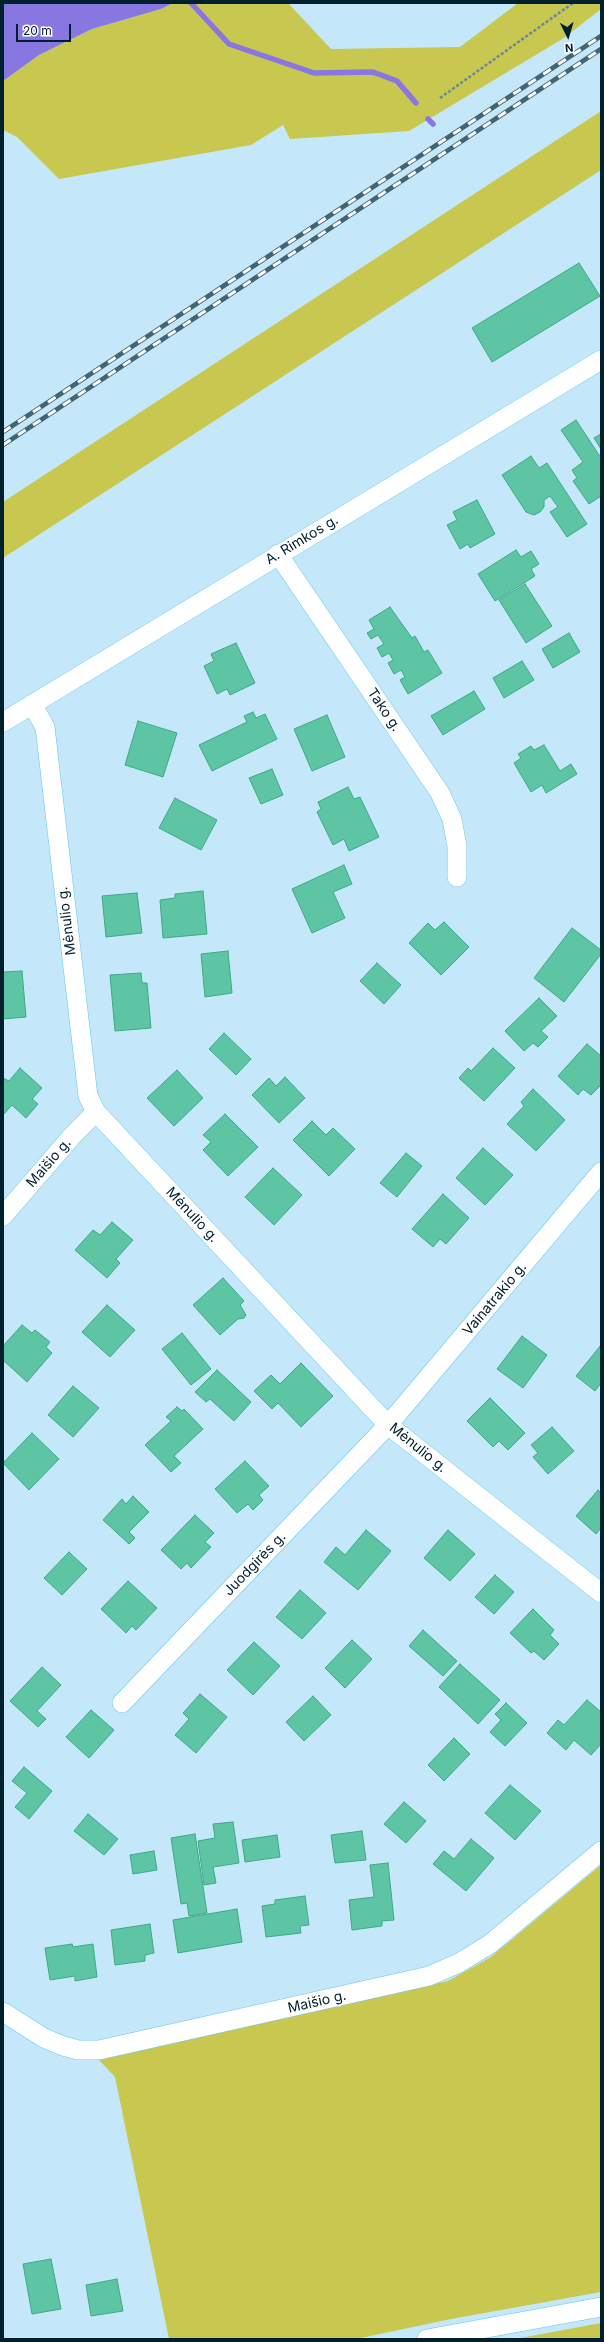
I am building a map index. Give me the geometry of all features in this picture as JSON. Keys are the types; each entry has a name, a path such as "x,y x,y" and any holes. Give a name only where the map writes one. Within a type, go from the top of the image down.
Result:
{"street":[{"name":"A. Rimkos g.","path":"3,722 278,554 601,360"},
{"name":"Tako g.","path":"278,554 440,793 452,818 457,846 458,877"},
{"name":"Mėnulio g.","path":"32,704 45,727 88,1096 96,1112 388,1425 601,1593"},
{"name":"Maišio g.","path":"3,1216 73,1135 96,1112"},
{"name":"Vainatrakio g.","path":"388,1425 601,1172"},
{"name":"Juodgirės g.","path":"122,1703 388,1425"},
{"name":"Maišio g.","path":"3,2012 44,2038 63,2046 78,2050 99,2050 429,1976 459,1963 490,1944 601,1851"},
{"path":"427,2339 601,2308"}],"path":[{"path":"440,98 573,3"}],"shaded area":[{"path":"3,3 173,3 161,9 92,29 39,55 3,81"},
{"path":"173,3 288,3 331,49 460,47 518,3 601,3 601,9 564,38 409,131 290,139 283,125 251,145 59,179 17,137 3,130 3,81 39,55 92,29 161,9"},
{"path":"601,111 601,170 3,558 3,502"},
{"path":"601,1865 601,2292 451,2319 356,2339 169,2339 115,2077 99,2060 448,1981 491,1957"},
{"path":"601,2323 601,2339 515,2339"}],"building":[{"path":"579,263 600,296 492,362 472,328"},
{"path":"576,420 601,458 601,496 589,504 573,481 577,478 572,470 583,462 561,430"},
{"path":"601,434 601,449 594,438"},
{"path":"531,456 539,468 547,463 587,524 567,537 550,512 558,507 550,496 544,500 544,507 540,512 534,515 526,512 502,475"},
{"path":"477,500 495,534 470,548 468,544 460,549 447,525 457,520 453,512"},
{"path":"516,550 521,557 531,551 539,564 531,569 535,576 495,601 478,574"},
{"path":"525,584 552,626 526,643 499,600"},
{"path":"390,607 412,638 415,636 424,652 428,650 442,673 408,694 400,680 405,677 401,670 394,674 388,663 393,660 389,653 382,657 377,648 384,644 378,635 371,639 367,633 374,629 369,620"},
{"path":"569,633 580,652 553,668 542,649"},
{"path":"236,643 255,683 230,695 227,689 217,694 204,666 214,661 211,654"},
{"path":"522,661 534,680 504,698 493,678"},
{"path":"474,691 485,709 443,735 431,716"},
{"path":"253,712 256,718 265,714 277,739 212,771 199,745 247,722 244,716"},
{"path":"327,715 345,757 312,771 294,729"},
{"path":"138,721 177,733 163,777 125,765"},
{"path":"544,745 560,771 571,764 577,774 546,793 542,785 531,792 514,763 521,758 518,754 531,746 534,750"},
{"path":"272,769 283,795 261,804 249,778"},
{"path":"348,787 354,799 360,797 379,837 349,851 344,839 333,845 317,812 321,809 318,802"},
{"path":"175,798 217,820 201,850 159,828"},
{"path":"344,865 352,884 333,892 345,918 312,933 292,889"},
{"path":"203,891 207,934 163,938 160,900 175,898 175,894"},
{"path":"137,893 142,933 106,937 102,896"},
{"path":"444,922 469,947 441,975 409,943 428,923 435,930"},
{"path":"572,928 601,950 601,954 564,1002 534,978"},
{"path":"228,951 232,993 205,997 201,954"},
{"path":"377,963 401,985 384,1004 360,981"},
{"path":"22,971 26,1017 3,1019 3,972"},
{"path":"141,973 142,983 147,983 151,1028 115,1031 110,975"},
{"path":"539,998 557,1016 541,1031 548,1037 538,1047 533,1043 524,1051 505,1031"},
{"path":"224,1033 251,1059 236,1075 209,1049"},
{"path":"587,1044 601,1056 601,1085 591,1095 583,1089 578,1095 558,1076"},
{"path":"493,1048 515,1068 484,1101 459,1078 468,1068 471,1071"},
{"path":"20,1068 42,1088 32,1099 38,1104 26,1118 12,1105 3,1115 3,1078 9,1081"},
{"path":"177,1070 203,1098 174,1126 147,1098"},
{"path":"285,1077 305,1098 279,1123 252,1095 269,1078 276,1086"},
{"path":"533,1089 565,1120 536,1151 507,1124 524,1106 521,1102"},
{"path":"225,1114 258,1147 228,1176 203,1150 211,1142 203,1135"},
{"path":"312,1121 326,1135 333,1128 355,1149 329,1176 293,1140"},
{"path":"483,1148 513,1175 485,1205 456,1178"},
{"path":"406,1153 422,1166 397,1197 380,1183"},
{"path":"273,1168 302,1195 274,1225 245,1197"},
{"path":"443,1194 469,1218 446,1244 440,1239 433,1247 412,1229"},
{"path":"112,1222 133,1240 116,1259 120,1263 107,1278 75,1250 93,1230 100,1235"},
{"path":"223,1278 244,1301 240,1305 246,1315 244,1318 238,1319 220,1335 193,1305"},
{"path":"107,1305 135,1330 110,1357 82,1332"},
{"path":"22,1325 32,1333 35,1330 50,1342 46,1347 52,1353 27,1382 3,1360 3,1346"},
{"path":"182,1333 211,1369 191,1385 162,1349"},
{"path":"522,1336 547,1355 523,1388 497,1369"},
{"path":"601,1345 601,1383 595,1391 576,1376"},
{"path":"301,1363 333,1396 301,1427 278,1403 272,1409 254,1391 271,1375 280,1384"},
{"path":"217,1370 251,1402 234,1421 210,1399 206,1402 195,1392"},
{"path":"73,1386 99,1408 73,1437 48,1415"},
{"path":"490,1398 525,1433 508,1450 499,1441 493,1447 467,1421"},
{"path":"177,1407 182,1411 184,1409 203,1429 174,1456 181,1463 171,1472 145,1445 171,1421 166,1417"},
{"path":"552,1427 574,1451 548,1474 533,1457 538,1453 531,1445"},
{"path":"32,1433 59,1459 29,1490 3,1463"},
{"path":"245,1461 269,1486 259,1495 263,1500 253,1510 248,1504 237,1513 215,1489"},
{"path":"598,1490 601,1493 601,1528 596,1534 576,1516"},
{"path":"133,1496 149,1512 129,1532 135,1538 129,1544 103,1520 122,1499 126,1504"},
{"path":"195,1515 214,1533 205,1542 211,1547 191,1568 187,1563 181,1569 161,1550"},
{"path":"366,1530 391,1551 358,1590 324,1562 336,1547 345,1555"},
{"path":"448,1530 475,1554 450,1581 424,1558"},
{"path":"69,1552 87,1569 62,1595 44,1578"},
{"path":"495,1575 514,1592 494,1614 475,1597"},
{"path":"128,1581 157,1608 136,1630 132,1626 126,1633 101,1609"},
{"path":"300,1590 326,1613 302,1639 276,1617"},
{"path":"533,1609 554,1630 550,1635 559,1644 544,1660 534,1651 531,1653 510,1633"},
{"path":"423,1630 457,1661 443,1676 409,1646"},
{"path":"352,1640 372,1659 345,1688 325,1668"},
{"path":"254,1642 280,1666 253,1695 227,1670"},
{"path":"460,1664 500,1700 478,1724 439,1687"},
{"path":"42,1667 61,1685 37,1711 46,1719 38,1727 10,1701"},
{"path":"200,1694 227,1717 196,1753 175,1735 189,1719 183,1713"},
{"path":"313,1696 331,1715 304,1741 286,1722"},
{"path":"587,1700 601,1712 601,1744 591,1755 574,1740 566,1750 547,1733 558,1720 564,1725"},
{"path":"506,1703 527,1723 505,1746 490,1732 501,1720 495,1714"},
{"path":"91,1710 114,1730 89,1758 66,1737"},
{"path":"454,1738 470,1754 444,1781 428,1765"},
{"path":"24,1767 52,1791 29,1819 15,1807 27,1793 12,1781"},
{"path":"510,1785 541,1811 515,1840 485,1813"},
{"path":"404,1802 426,1821 406,1843 384,1824"},
{"path":"88,1814 118,1839 104,1855 74,1831"},
{"path":"233,1822 239,1863 213,1867 216,1883 204,1885 198,1841 215,1838 213,1824"},
{"path":"362,1831 366,1860 335,1863 331,1835"},
{"path":"195,1834 207,1913 189,1916 187,1903 181,1904 171,1838"},
{"path":"277,1835 280,1857 245,1862 242,1840"},
{"path":"471,1839 494,1858 466,1891 433,1864 444,1851 454,1859"},
{"path":"154,1851 157,1870 133,1874 130,1855"},
{"path":"388,1863 394,1920 382,1921 382,1926 352,1930 349,1900 374,1897 370,1865"},
{"path":"305,1896 309,1925 300,1926 301,1933 266,1937 262,1906 275,1904 275,1900"},
{"path":"237,1909 242,1942 178,1953 173,1920"},
{"path":"150,1924 154,1953 145,1955 145,1961 115,1965 111,1930"},
{"path":"72,1944 73,1947 93,1944 97,1977 75,1981 75,1976 50,1980 45,1948"},
{"path":"51,2259 61,2309 32,2314 23,2264"},
{"path":"117,2279 123,2311 91,2316 86,2285"}],"waterway":[{"path":"191,3 229,44 314,73 373,72 397,81 416,103"},
{"path":"428,119 433,124"}],"railway":[{"path":"3,432 601,36"},
{"path":"3,445 601,49"}]}
